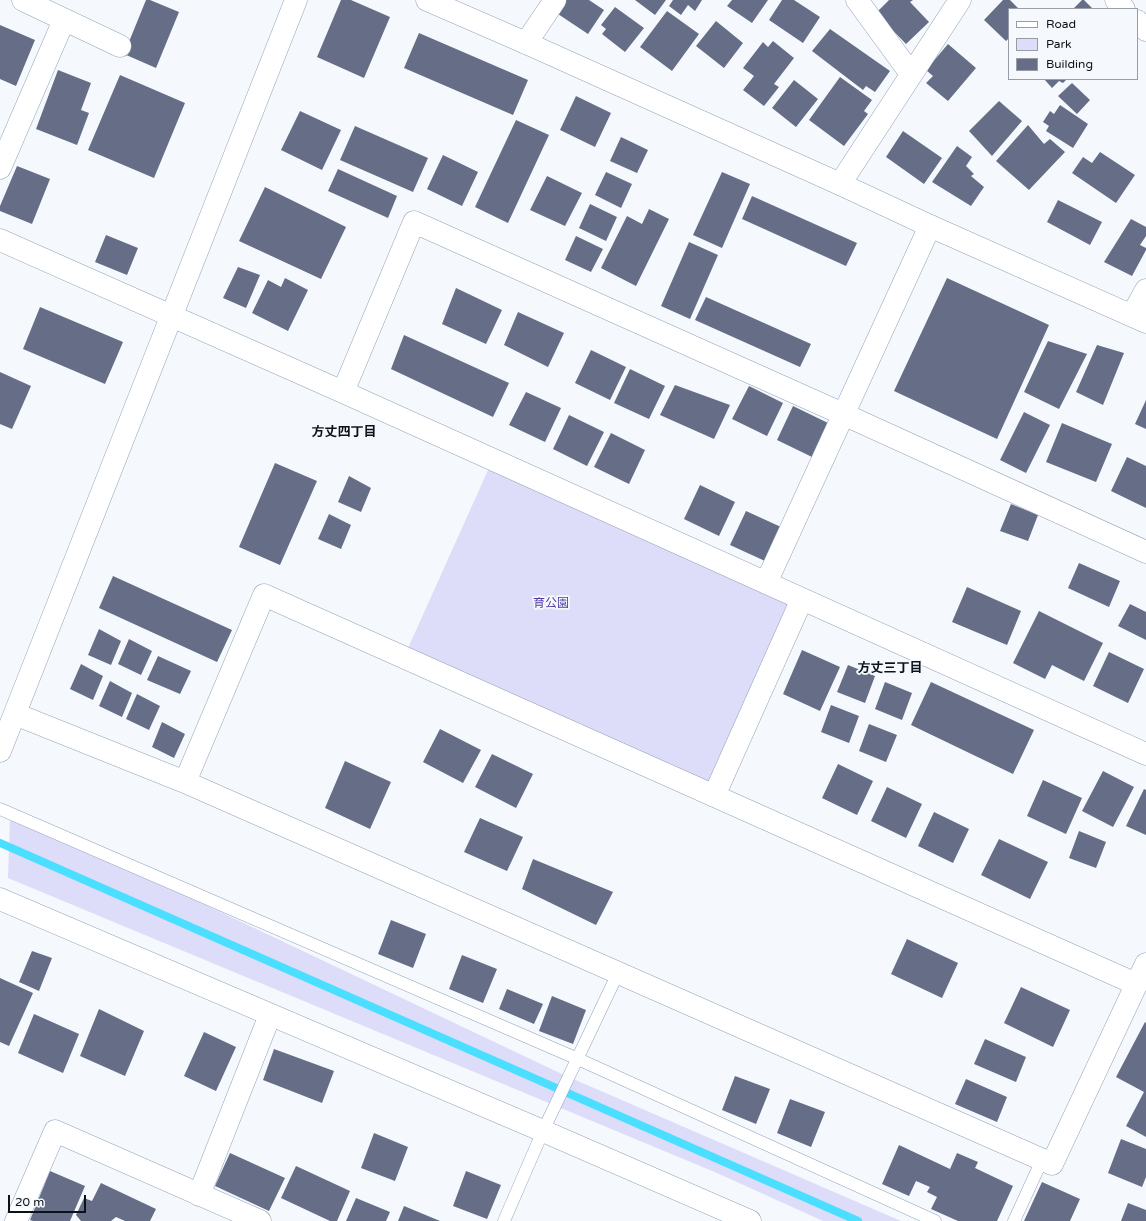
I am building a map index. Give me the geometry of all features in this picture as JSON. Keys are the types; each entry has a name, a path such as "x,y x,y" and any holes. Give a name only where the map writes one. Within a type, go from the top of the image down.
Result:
{"street":[{"path":"23,0 120,46"},
{"path":"0,751 296,0"},
{"path":"427,0 526,43 1139,319 1146,290"},
{"path":"526,43 555,0"},
{"path":"857,0 911,74"},
{"path":"840,184 960,0"},
{"path":"1116,0 1123,8"},
{"path":"0,168 64,20"},
{"path":"1138,22 1146,30"},
{"path":"343,392 414,222 844,414 1146,552"},
{"path":"766,582 930,226"},
{"path":"0,240 343,392 1146,754"},
{"path":"185,782 264,595 1136,984"},
{"path":"714,796 802,599"},
{"path":"15,714 185,782 1052,1164 1146,964"},
{"path":"0,899 750,1221"},
{"path":"199,1194 270,1015"},
{"path":"16,1221 55,1131 260,1221"}],"lane":[{"path":"0,809 578,1060 935,1221"},
{"path":"504,1221 543,1131 618,973"},
{"path":"1014,1221 1042,1160"}],"green space":[{"name":"育公園","path":"493,459 802,599 705,792 404,657"},
{"path":"10,820 29,821 564,1075 901,1221 823,1221 717,1173 8,878"}],"building":[{"path":"146,0 150,0 179,12 156,68 124,54"},
{"path":"341,0 351,0 390,17 364,78 317,57"},
{"path":"563,0 589,0 604,10 588,34 555,12"},
{"path":"635,0 666,0 655,15"},
{"path":"673,0 702,0 695,11 688,5 681,15 669,6"},
{"path":"732,0 768,0 752,23 727,6"},
{"path":"782,0 794,0 820,17 803,43 769,20"},
{"path":"889,0 913,0 910,2 929,22 906,44 876,13"},
{"path":"1003,0 1010,0 1018,8 1008,8 1008,39 1006,41 984,20"},
{"path":"1082,0 1084,0 1092,8 1074,8"},
{"path":"615,7 644,28 625,52 602,34 606,29 601,25"},
{"path":"667,11 699,34 672,71 640,47"},
{"path":"716,21 743,43 724,68 696,46"},
{"path":"0,25 35,40 16,86 0,79"},
{"path":"830,29 890,71 875,92 866,86 863,90 812,51"},
{"path":"419,33 528,80 513,115 404,68"},
{"path":"773,41 794,58 774,84 779,87 764,106 743,90 754,76 743,68 763,42 768,47"},
{"path":"948,44 976,68 948,101 926,83 933,76 926,70"},
{"path":"58,70 91,83 81,110 89,113 77,145 36,129"},
{"path":"120,75 185,103 154,178 88,150"},
{"path":"840,77 872,100 864,111 868,114 844,146 809,120"},
{"path":"794,80 818,99 796,127 772,108"},
{"path":"1045,80 1066,80 1063,83 1059,81 1052,88"},
{"path":"1072,83 1090,100 1077,114 1058,96"},
{"path":"576,96 611,113 595,147 560,130"},
{"path":"999,101 1022,121 992,156 969,131"},
{"path":"1060,105 1088,124 1073,148 1046,131 1049,126 1043,122 1050,111 1054,114"},
{"path":"300,111 341,130 322,170 281,150"},
{"path":"516,120 549,135 508,223 475,207"},
{"path":"1028,125 1044,144 1050,139 1065,152 1029,190 996,161"},
{"path":"355,126 428,158 413,192 340,160"},
{"path":"903,131 942,158 924,184 886,157"},
{"path":"621,137 648,150 637,173 610,161"},
{"path":"957,146 972,157 966,166 974,174 971,176 984,187 971,206 932,182"},
{"path":"1100,152 1135,175 1116,203 1072,173 1083,157 1092,163"},
{"path":"443,155 478,172 462,206 427,189"},
{"path":"17,166 50,179 32,224 0,211 0,206"},
{"path":"338,169 397,196 388,218 328,191"},
{"path":"606,172 632,184 621,208 595,195"},
{"path":"722,172 750,184 722,248 693,235"},
{"path":"547,176 582,193 565,226 530,210"},
{"path":"265,187 346,227 321,279 239,241"},
{"path":"752,196 857,243 846,266 742,219"},
{"path":"1058,200 1102,222 1090,245 1047,222"},
{"path":"590,204 617,217 606,241 579,228"},
{"path":"649,209 669,219 636,286 601,268 627,216 642,224"},
{"path":"1131,219 1146,227 1146,236 1140,245 1146,248 1146,250 1132,276 1104,262"},
{"path":"106,235 138,248 127,275 95,262"},
{"path":"576,236 603,249 591,272 565,260"},
{"path":"689,242 718,255 690,319 661,306"},
{"path":"238,267 260,275 246,308 223,298"},
{"path":"285,278 308,290 288,331 252,313 268,280 281,287"},
{"path":"947,278 1049,325 997,439 894,391"},
{"path":"456,288 502,310 486,344 442,324"},
{"path":"706,297 811,344 800,367 695,320"},
{"path":"40,307 123,342 105,384 23,349"},
{"path":"518,312 564,333 548,367 504,345"},
{"path":"404,335 509,383 493,417 391,369"},
{"path":"1048,341 1087,354 1059,409 1024,392"},
{"path":"1097,345 1124,353 1103,405 1076,392"},
{"path":"591,350 626,367 610,400 575,383"},
{"path":"630,369 665,386 649,419 614,403"},
{"path":"0,372 31,386 12,429 0,424"},
{"path":"675,385 730,405 714,439 660,415"},
{"path":"749,386 783,403 767,436 732,419"},
{"path":"526,392 561,408 545,442 509,425"},
{"path":"1146,400 1146,429 1135,424"},
{"path":"793,406 828,423 812,457 777,440"},
{"path":"1024,412 1050,425 1026,473 1000,460"},
{"path":"569,415 604,432 587,466 553,449"},
{"path":"1062,423 1112,444 1096,482 1046,462"},
{"path":"611,433 645,450 629,484 594,467"},
{"path":"1127,457 1146,466 1146,508 1111,491"},
{"path":"275,463 317,481 280,565 239,547"},
{"path":"349,476 371,488 361,512 338,502"},
{"path":"700,485 735,502 719,536 684,519"},
{"path":"1011,504 1038,515 1028,541 1000,531"},
{"path":"746,511 781,527 765,561 730,545"},
{"path":"329,514 351,525 341,549 318,539"},
{"path":"1079,563 1120,581 1109,607 1068,588"},
{"path":"113,576 232,630 217,662 99,608"},
{"path":"967,587 1021,611 1007,645 952,622"},
{"path":"1130,604 1146,612 1146,640 1118,626"},
{"path":"1039,611 1103,643 1084,681 1052,665 1045,679 1013,663"},
{"path":"99,629 121,641 111,665 88,655"},
{"path":"129,639 152,651 141,675 118,664"},
{"path":"802,650 840,667 820,711 783,694"},
{"path":"1109,652 1144,669 1128,703 1093,686"},
{"path":"158,656 191,671 180,694 147,680"},
{"path":"81,664 103,676 93,700 70,689"},
{"path":"848,665 875,676 865,703 837,692"},
{"path":"110,681 132,693 122,717 99,706"},
{"path":"885,682 912,693 902,720 875,709"},
{"path":"931,682 1034,730 1013,774 911,725"},
{"path":"137,694 160,706 149,730 126,719"},
{"path":"831,705 859,716 849,743 821,732"},
{"path":"162,722 185,734 174,758 152,747"},
{"path":"869,724 897,735 886,762 859,751"},
{"path":"440,729 481,750 463,783 423,762"},
{"path":"492,754 533,774 516,808 475,787"},
{"path":"345,761 391,782 370,829 325,808"},
{"path":"838,764 873,781 857,815 822,798"},
{"path":"1103,771 1134,787 1113,827 1082,811"},
{"path":"1043,780 1082,798 1066,834 1027,816"},
{"path":"887,787 922,804 906,838 871,821"},
{"path":"1144,789 1146,790 1146,835 1126,826"},
{"path":"934,812 969,829 953,863 918,846"},
{"path":"480,818 523,837 507,871 464,852"},
{"path":"1079,831 1106,842 1096,868 1069,858"},
{"path":"999,839 1048,862 1030,899 981,875"},
{"path":"533,859 613,892 596,925 522,889"},
{"path":"391,920 426,934 413,968 378,954"},
{"path":"907,939 958,963 942,998 891,974"},
{"path":"32,951 52,958 39,991 19,982"},
{"path":"462,955 497,969 483,1003 449,989"},
{"path":"0,978 33,993 9,1046 0,1042"},
{"path":"1021,987 1070,1010 1053,1047 1004,1023"},
{"path":"507,989 543,1004 534,1024 499,1009"},
{"path":"552,996 586,1010 573,1044 539,1031"},
{"path":"99,1009 144,1031 125,1076 80,1056"},
{"path":"34,1014 79,1034 63,1073 18,1053"},
{"path":"1145,1022 1146,1137 1126,1126 1144,1092 1116,1077"},
{"path":"204,1032 236,1047 216,1091 184,1076"},
{"path":"985,1039 1026,1057 1016,1082 974,1064"},
{"path":"274,1049 334,1071 322,1103 263,1080"},
{"path":"735,1076 770,1089 756,1124 722,1110"},
{"path":"966,1079 1007,1097 997,1122 955,1104"},
{"path":"790,1099 825,1112 811,1147 777,1133"},
{"path":"374,1133 408,1147 395,1181 361,1168"},
{"path":"1121,1139 1146,1149 1146,1177 1142,1187 1108,1173"},
{"path":"899,1145 950,1169 957,1153 978,1162 975,1168 1013,1186 997,1221 958,1221 931,1209 937,1197 927,1192 930,1187 916,1181 909,1196 882,1184"},
{"path":"230,1153 285,1178 269,1211 215,1186"},
{"path":"296,1166 350,1191 337,1221 330,1221 281,1198"},
{"path":"50,1171 85,1186 70,1221 30,1220"},
{"path":"466,1171 501,1185 487,1219 453,1206"},
{"path":"1042,1182 1080,1199 1070,1221 1024,1221"},
{"path":"101,1183 156,1209 150,1221 125,1221 116,1217 111,1221 81,1221 76,1215 84,1198 92,1201"},
{"path":"356,1198 390,1212 386,1221 346,1221"},
{"path":"1128,1203 1146,1210 1146,1221 1121,1221"},
{"path":"404,1206 440,1221 398,1221"}],"waterway":[{"path":"0,843 858,1221"}],"district":[{"name":"方丈四丁目","path":"344,433"},
{"name":"方丈三丁目","path":"890,669"}]}
